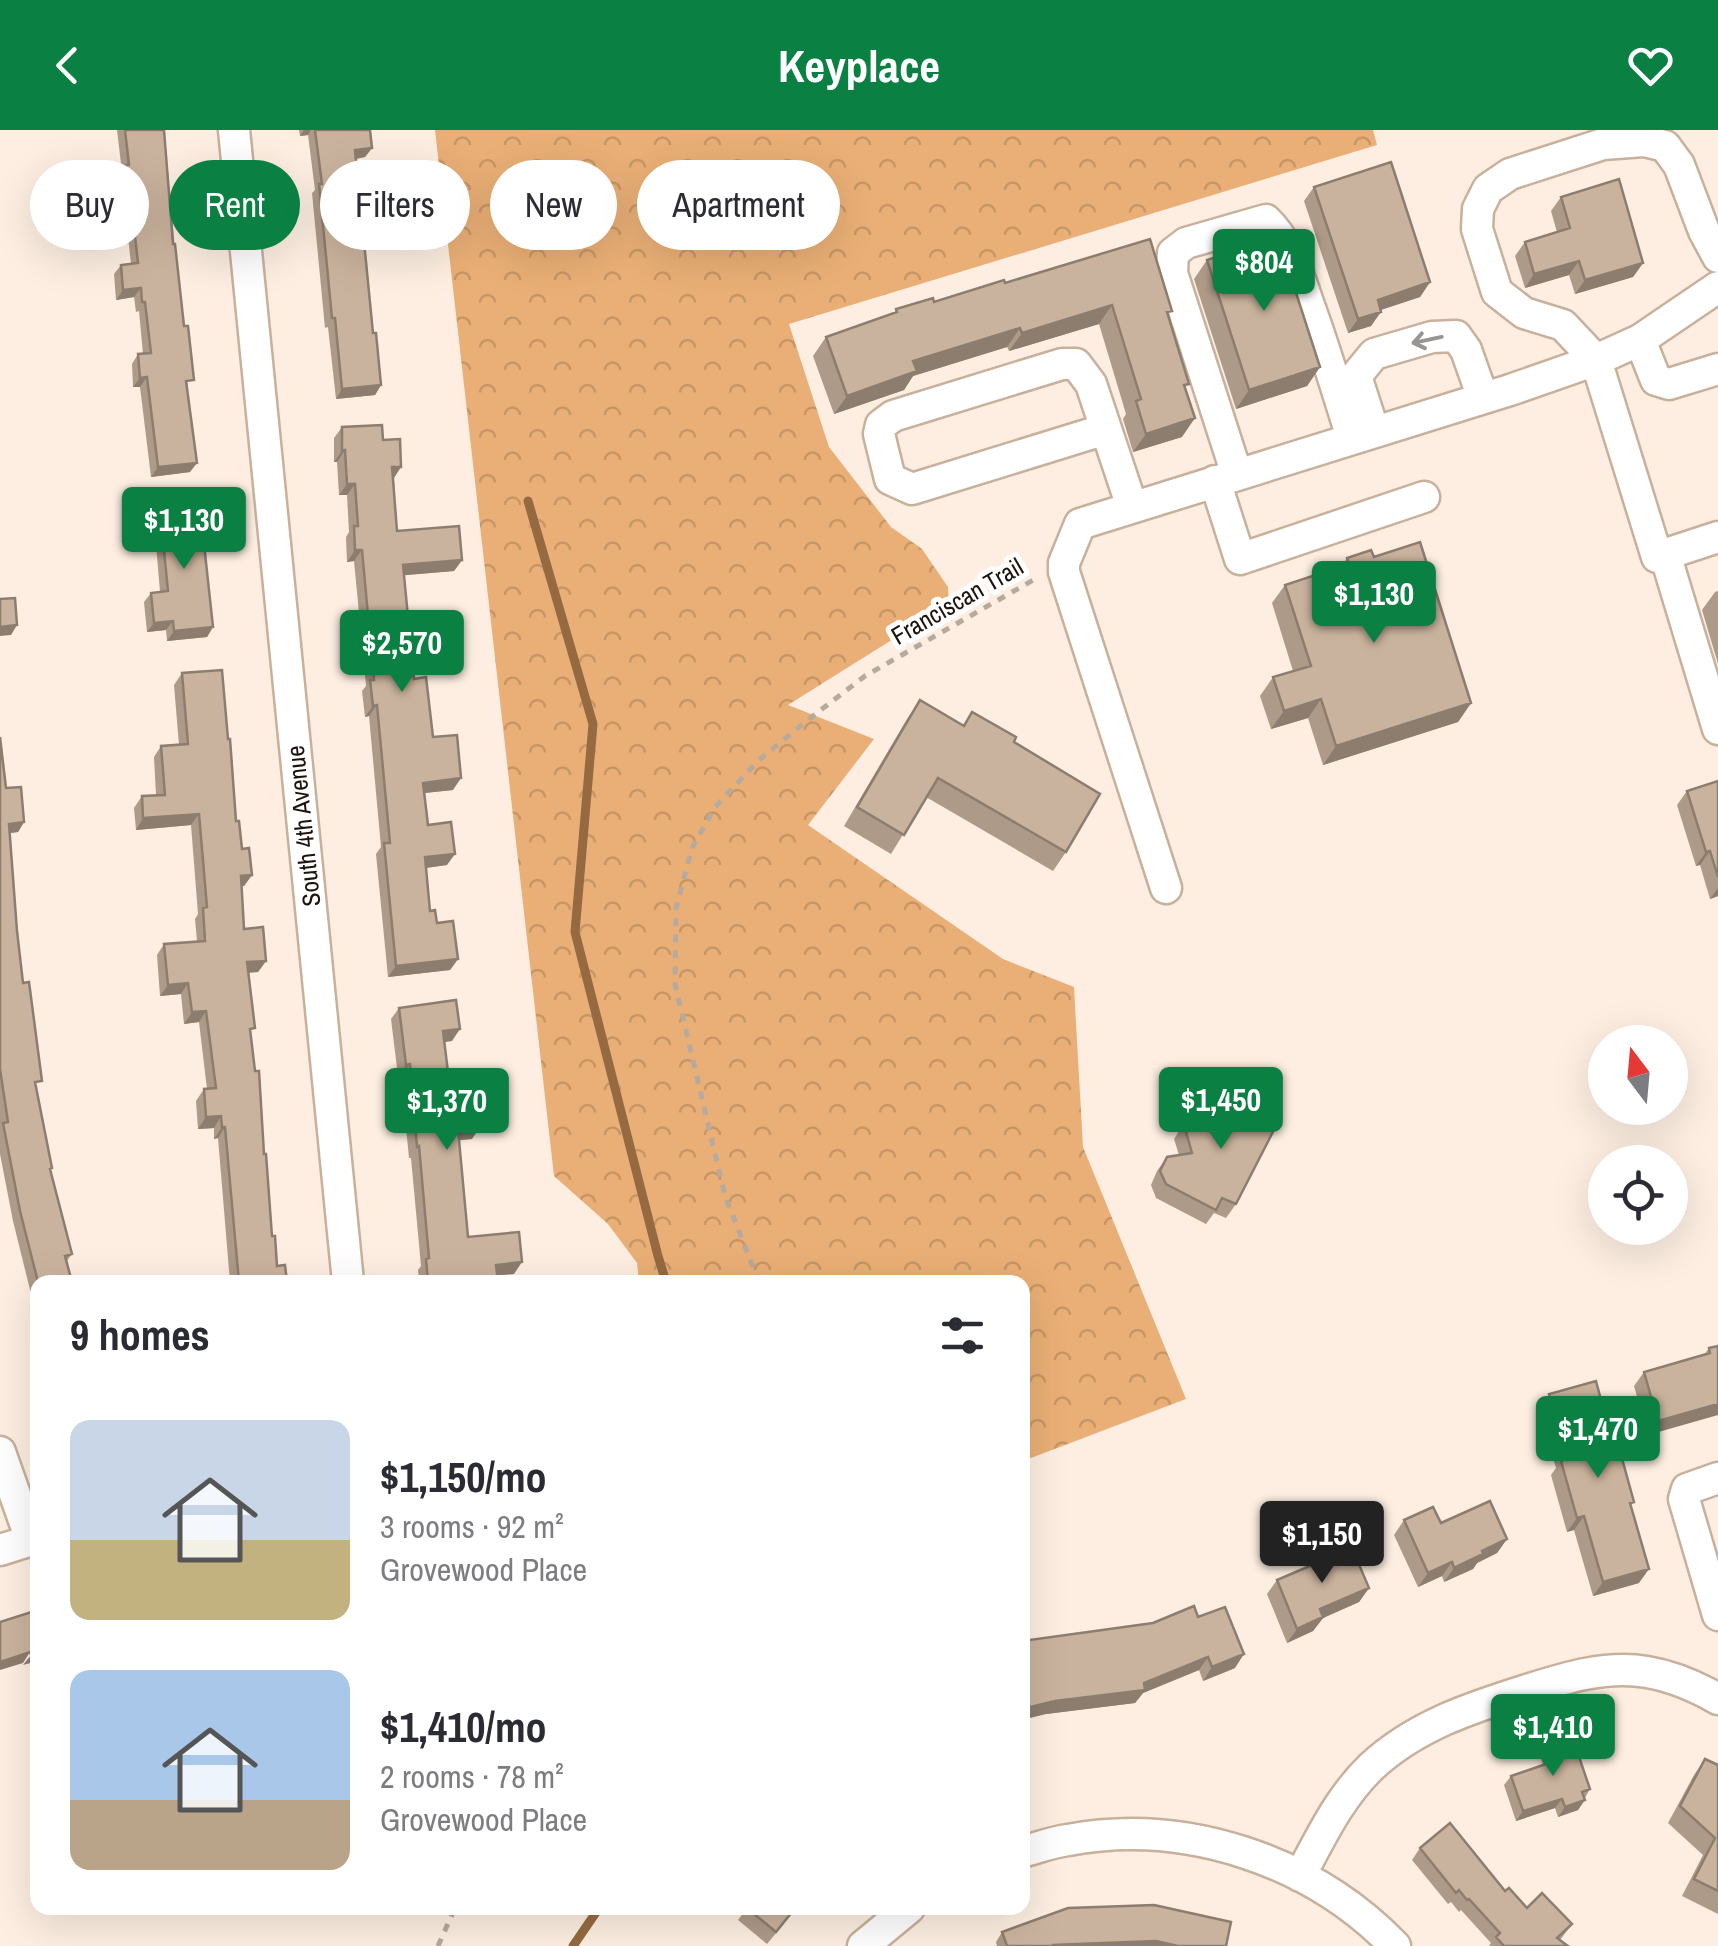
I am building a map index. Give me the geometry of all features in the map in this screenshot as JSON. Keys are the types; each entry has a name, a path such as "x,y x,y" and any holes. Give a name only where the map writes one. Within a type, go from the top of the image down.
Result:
{"street":[{"name":"South 4th Avenue","path":"234,130 347,1275"},
{"path":"1718,258 1679,165 1665,146 1644,141 1604,144 1510,174 1488,190 1478,209 1477,229 1497,292 1524,314 1563,325 1596,360 1657,556 1718,537"},
{"path":"1363,435 1277,230 1266,220 1186,242 1173,253 1172,273 1226,478 1240,558 1424,496"},
{"path":"1166,888 1064,572 1080,524 1596,360 1664,326 1718,287"},
{"path":"1363,435 1356,376 1374,354 1432,336 1456,336 1466,350 1483,398"},
{"path":"1640,340 1656,380 1669,384 1718,369"},
{"path":"1106,429 912,489 890,479 880,434 881,425 893,416 1062,364 1076,364 1091,384 1106,429 1121,510"},
{"path":"1664,554 1718,729"},
{"path":"0,1452 30,1529"},
{"path":"1718,1478 1688,1489 1684,1499 1718,1615"},
{"path":"0,1550 30,1540"},
{"path":"1300,1876 1330,1819 1369,1769 1420,1731 1445,1718 1571,1676 1598,1672 1648,1672 1716,1691"},
{"path":"1030,1850 1065,1840 1132,1834 1225,1846 1300,1876 1344,1902 1394,1946"},
{"path":"863,1946 901,1915"}],"path":[{"name":"Franciscan Trail","path":"757,1275 725,1196 675,984 676,908 692,848 714,807 760,759 822,708 865,676 1064,563"},
{"path":"438,1946 452,1915"}],"green space":[{"path":"435,130 1373,130 1377,145 789,324 829,447 891,527 922,549 948,587 949,604 788,705 874,739 808,825 1003,959 1074,987 1083,1147 1186,1399 1030,1458 1030,1275 638,1275 637,1263 608,1224 554,1176 449,250 470,250 470,160 438,160"}],"building":[{"path":"125,130 164,130 169,250 176,250 184,326 188,326 194,380 186,381 197,463 158,467 147,377 140,378 138,354 151,353 145,302 141,288 123,290 121,265 138,263 137,250 149,250 149,160 128,160"},
{"path":"315,130 370,130 372,148 355,150 356,160 320,160 320,169"},
{"path":"1391,162 1430,282 1378,300 1381,312 1358,319 1314,187"},
{"path":"1619,179 1643,263 1585,280 1579,261 1534,274 1525,242 1570,228 1561,197"},
{"path":"1278,237 1320,367 1249,390 1207,260"},
{"path":"1150,239 1172,311 1167,312 1195,418 1146,434 1136,401 1141,399 1112,305 913,361 917,371 847,396 826,337 897,312 896,309 933,298 934,302 1004,280 1005,283"},
{"path":"325,250 365,250 381,385 342,389"},
{"path":"382,425 383,440 400,439 401,467 392,467 397,531 459,526 462,560 403,565 414,679 426,677 433,737 457,735 461,778 423,783 428,825 451,822 455,854 425,857 430,911 435,910 437,923 453,921 458,959 396,966 384,843 390,843 377,705 373,706 370,680 374,680 362,550 355,550 355,484 347,484 345,450 342,451 342,427"},
{"path":"200,507 213,627 174,631 173,621 154,623 151,593 168,591 160,510"},
{"path":"1420,542 1471,703 1336,746 1321,699 1284,711 1273,677 1311,666 1285,585 1349,564 1347,558 1371,550 1374,557"},
{"path":"15,598 17,625 0,627 0,599"},
{"path":"222,670 236,821 242,849 249,848 252,875 241,876 244,929 263,927 266,961 247,962 255,1028 250,1029 255,1071 259,1071 272,1236 277,1266 285,1265 286,1275 238,1275 225,1127 221,1116 206,1117 204,1089 216,1088 206,1011 192,1012 188,983 168,985 164,944 205,941 203,908 207,907 199,814 143,818 142,796 165,795 161,746 188,744 182,673"},
{"path":"920,700 964,726 972,712 1100,794 1066,852 938,778 904,835 857,807"},
{"path":"0,737 6,788 21,787 24,822 9,824 17,931 23,983 29,982 42,1081 35,1082 50,1169 72,1254 65,1256 70,1275 36,1275 3,1123 8,1122 0,1069"},
{"path":"1718,781 1718,877 1687,791"},
{"path":"456,1000 460,1029 443,1031 450,1089 476,1087 480,1127 458,1129 468,1237 519,1232 522,1262 496,1265 497,1275 427,1275 419,1146 399,1008"},
{"path":"1235,1095 1280,1118 1236,1204 1222,1198 1216,1210 1166,1184 1160,1171 1167,1157 1192,1153 1184,1125 1190,1114 1202,1112 1217,1119 1226,1101"},
{"path":"1718,1346 1718,1404 1658,1421 1644,1372 1710,1353 1709,1348"},
{"path":"1596,1381 1613,1445 1618,1444 1649,1569 1603,1582 1584,1516 1577,1518 1561,1461 1567,1459 1549,1394"},
{"path":"1490,1501 1507,1539 1454,1568 1452,1562 1428,1573 1404,1520 1433,1507 1441,1523"},
{"path":"1352,1548 1369,1588 1320,1609 1323,1617 1297,1629 1277,1580"},
{"path":"1194,1606 1198,1617 1225,1607 1244,1654 1212,1667 1208,1657 1144,1683 1145,1690 1030,1707 1030,1640 1153,1623"},
{"path":"30,1613 30,1652 0,1662 0,1622"},
{"path":"1564,1736 1570,1756 1578,1754 1590,1789 1582,1792 1585,1800 1565,1807 1562,1799 1523,1811 1511,1776 1552,1762 1546,1742"},
{"path":"1705,1759 1718,1765 1718,1891 1694,1879 1715,1838 1680,1806"},
{"path":"1450,1823 1505,1891 1509,1888 1527,1908 1542,1893 1572,1924 1557,1938 1568,1946 1504,1946 1496,1937 1500,1933 1469,1899 1459,1890 1456,1893 1420,1848"},
{"path":"1154,1905 1231,1922 1226,1946 1178,1946 1156,1941 1007,1946 1002,1932 1068,1908"},
{"path":"755,1915 789,1915 776,1932"}],"waterway":[{"path":"528,501 593,724 575,932 664,1275"},
{"path":"573,1946 594,1915"}]}
